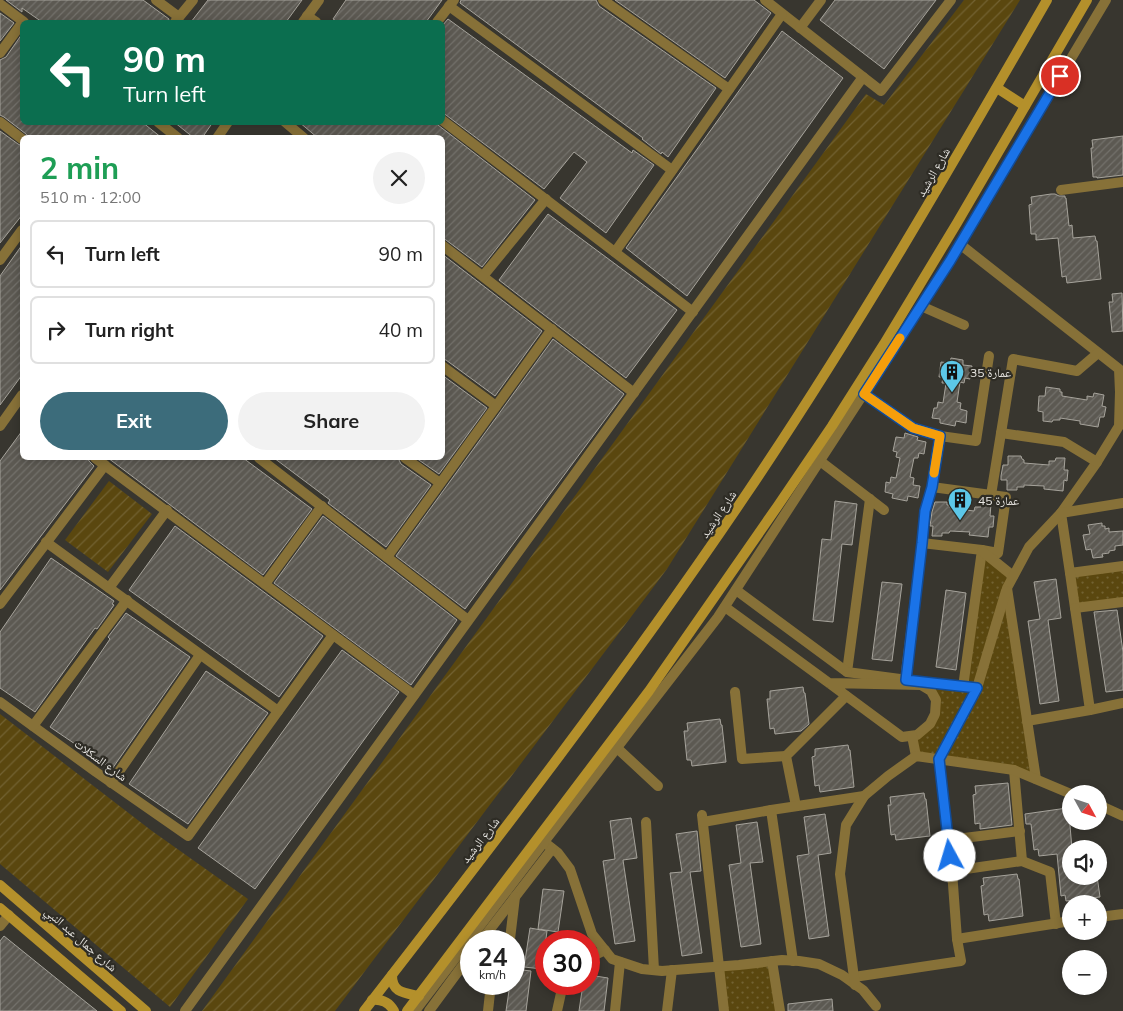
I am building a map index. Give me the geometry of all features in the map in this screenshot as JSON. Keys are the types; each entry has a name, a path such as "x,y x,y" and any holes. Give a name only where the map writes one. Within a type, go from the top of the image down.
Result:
{"street":[{"path":"156,0 177,20 192,0"},
{"path":"309,20 319,0"},
{"path":"603,0 729,89"},
{"path":"765,0 881,90 951,0"},
{"path":"800,28 821,0"},
{"name":"شارع الرشيد","path":"364,1011 578,732 658,623 727,523 856,326 1047,0"},
{"path":"407,1011 649,691 832,426 884,344 1087,0"},
{"path":"489,930 515,896 617,748 718,618 961,245 1106,0"},
{"path":"439,20 452,3 672,170"},
{"path":"0,4 20,21"},
{"path":"615,252 782,14"},
{"path":"0,53 20,27"},
{"path":"185,1011 863,77"},
{"path":"997,88 1025,106"},
{"path":"0,122 20,137"},
{"path":"445,122 693,312"},
{"path":"162,125 174,135"},
{"path":"289,125 300,135"},
{"path":"1061,190 1123,182"},
{"path":"483,276 546,199"},
{"path":"0,260 4,247 20,232"},
{"path":"855,981 961,961 957,939 952,871 939,759 977,688 1006,588 1029,547 1061,513 1097,462 1119,426 1119,369 961,245"},
{"path":"445,247 634,393"},
{"path":"921,306 964,325"},
{"path":"387,557 552,329"},
{"path":"991,495 1013,359 1077,372 1098,352"},
{"path":"864,394 913,428 940,436 976,441 989,356"},
{"path":"445,368 496,406"},
{"path":"0,426 20,401"},
{"path":"1001,433 1064,442 1097,462"},
{"path":"906,680 925,511 932,487 940,436"},
{"path":"99,460 414,695"},
{"path":"262,460 468,620"},
{"path":"408,460 440,484"},
{"path":"820,462 884,510"},
{"path":"0,604 105,465"},
{"path":"922,543 998,553 1006,498 932,487"},
{"path":"847,672 870,500"},
{"path":"1061,513 1123,503"},
{"path":"265,584 322,506"},
{"path":"110,588 167,510"},
{"path":"1061,513 1090,710"},
{"path":"46,542 278,711 333,635"},
{"path":"982,550 1013,576"},
{"path":"963,687 982,550"},
{"path":"1070,573 1123,566"},
{"path":"1006,588 1036,779"},
{"path":"736,590 847,672 977,688"},
{"path":"33,726 126,600"},
{"path":"1075,608 1123,602"},
{"path":"725,607 829,684 902,737 917,735 930,724 935,714 936,700 931,690 921,685 829,684"},
{"path":"111,783 200,655"},
{"path":"734,692 742,758 786,756 846,696"},
{"name":"شارع السكلات","path":"0,702 111,783 188,836 278,711"},
{"path":"1027,721 1123,703"},
{"path":"912,736 916,756"},
{"path":"617,748 658,786"},
{"path":"786,756 796,806"},
{"path":"855,981 840,874 846,825 864,796 916,756 1014,770 1062,790"},
{"path":"1014,770 1022,860"},
{"path":"724,1011 703,818 864,796"},
{"path":"771,810 793,961"},
{"path":"1108,810 1123,816"},
{"path":"646,822 654,970"},
{"path":"948,840 1020,831"},
{"path":"548,846 558,853 570,869 592,934 612,959 642,969 654,970 719,967 782,960 820,964 855,981 876,1009"},
{"path":"415,1011 548,846"},
{"path":"952,871 1022,860 1050,872 1056,924"},
{"name":"شارع جمال عبد النبي","path":"0,885 146,1011"},
{"path":"511,930 515,896"},
{"path":"0,908 121,1011"},
{"path":"1107,916 1123,914"},
{"path":"0,926 8,915"},
{"path":"957,939 1062,923"},
{"path":"600,952 605,950"},
{"path":"772,961 780,1011"},
{"path":"615,1011 620,962"},
{"path":"429,1011 460,969"},
{"path":"667,1011 672,970"},
{"path":"392,974 393,984 399,990 407,994 419,996"},
{"path":"488,1011 490,995"},
{"path":"557,1011 561,995"},
{"path":"372,1000 389,1004 394,1011"}],"shaded area":[{"path":"964,0 1020,0 667,569 335,1011 202,1011 866,94 884,105"},
{"path":"109,481 152,514 108,572 65,540"},
{"path":"982,550 1013,576 1007,588 1036,779 916,756 912,736 930,724 936,700 921,685 963,686"},
{"path":"1123,566 1123,602 1075,608 1070,573"},
{"path":"0,714 152,831 248,899 170,1007 0,864"},
{"path":"772,961 780,1011 724,1011 719,967"}],"building":[{"path":"6,0 143,0 169,19 39,20 22,8 22,12"},
{"path":"208,0 302,0 287,20 193,20"},
{"path":"346,0 442,0 427,20 333,19"},
{"path":"461,0 596,0 599,6 716,88 668,157 662,152 661,154 643,138 460,3"},
{"path":"615,0 754,0 771,13 725,78"},
{"path":"835,0 936,0 884,69 820,20"},
{"path":"0,13 14,23 0,41"},
{"path":"448,19 632,153 633,150 654,165 606,233 560,198 587,162 574,152 544,189 445,114 445,22"},
{"path":"782,31 843,78 687,296 626,248"},
{"path":"20,37 20,125 146,125 158,135 27,135 0,115 0,60 6,57"},
{"path":"178,125 211,125 204,135 190,135"},
{"path":"303,125 438,125 535,200 482,267 445,240 445,135 314,135"},
{"path":"0,131 20,145 20,218 0,243"},
{"path":"1123,136 1123,175 1093,177 1092,140"},
{"path":"1051,194 1065,196 1066,198 1069,226 1072,225 1073,238 1095,236 1101,279 1067,283 1066,276 1062,277 1058,238 1036,240 1036,234 1031,234 1029,205 1032,204 1031,197"},
{"path":"548,214 677,310 626,378 499,280"},
{"path":"20,248 20,378 0,405 0,276"},
{"path":"445,256 542,331 495,396 446,360"},
{"path":"1122,293 1123,331 1112,332 1109,302 1113,302 1112,294"},
{"path":"553,339 624,394 465,609 396,556"},
{"name":"عمارة 35","path":"951,358 963,360 963,365 972,366 970,379 965,378 964,383 960,382 957,402 961,403 960,409 967,411 966,423 956,421 955,426 940,423 940,419 932,418 934,408 937,408 938,402 943,403 946,383 942,383 943,377 939,377 941,362 950,363"},
{"path":"445,377 487,408 439,474 419,460 445,460"},
{"path":"1046,387 1060,389 1062,396 1087,400 1087,396 1093,397 1094,393 1104,395 1102,406 1106,407 1104,417 1100,417 1098,427 1080,424 1080,421 1060,418 1060,420 1053,420 1052,422 1043,421 1043,412 1038,411 1039,396 1045,396"},
{"path":"905,433 918,437 917,440 926,442 924,454 919,453 918,458 914,458 910,477 914,478 913,485 920,486 918,498 908,496 907,501 892,498 893,494 885,492 886,482 890,483 891,477 896,478 900,458 896,457 897,452 893,451 896,437 904,438"},
{"path":"20,434 20,460 89,460 94,466 0,590 0,461"},
{"path":"1008,456 1021,456 1024,463 1049,465 1049,461 1055,461 1056,458 1065,458 1064,470 1068,470 1067,481 1064,480 1063,491 1044,489 1044,486 1024,485 1024,487 1017,487 1017,490 1007,490 1007,480 1001,480 1001,476 1003,465 1008,465"},
{"path":"111,460 246,460 312,509 263,575"},
{"path":"277,460 399,460 401,464 431,485 386,547 328,503 330,500"},
{"path":"835,501 857,504 852,545 842,544 833,622 813,620 822,539 831,540"},
{"name":"عمارة 45","path":"935,502 947,502 950,508 974,511 975,507 981,507 982,503 991,504 990,516 994,516 993,527 989,527 988,537 969,535 970,532 950,531 949,533 942,533 942,536 932,536 933,526 930,526"},
{"path":"323,516 457,620 411,685 274,583"},
{"path":"1102,523 1105,529 1109,528 1109,532 1123,531 1123,545 1115,546 1115,550 1102,554 1103,557 1093,558 1091,549 1086,550 1083,535 1090,534 1088,525"},
{"path":"175,526 323,636 279,697 129,590"},
{"path":"51,558 114,601 112,604 114,605 97,629 95,628 35,712 0,688 0,632"},
{"path":"1056,579 1061,618 1048,620 1059,701 1040,704 1028,621 1040,619 1034,582"},
{"path":"882,582 902,584 892,661 872,659"},
{"path":"946,590 966,593 956,670 936,667"},
{"path":"1117,610 1123,652 1123,690 1106,692 1094,612"},
{"path":"126,613 190,657 112,769 50,727 110,639 108,637"},
{"path":"342,650 399,692 255,889 198,848"},
{"path":"206,671 268,713 188,824 129,784"},
{"path":"803,687 809,724 801,731 775,734 774,728 770,729 767,699 770,699 770,691"},
{"path":"720,719 726,762 692,766 691,760 687,760 684,731 688,731 687,723"},
{"path":"848,745 854,787 820,792 819,785 815,786 812,757 815,756 815,749"},
{"path":"1008,783 1012,825 980,829 980,823 975,824 973,795 976,794 975,786"},
{"path":"924,793 930,836 896,840 895,834 891,835 888,805 891,805 890,797"},
{"path":"1062,809 1062,830 1070,830 1071,840 1062,840 1062,885 1098,885 1100,895 1061,896 1057,854 1039,856 1038,849 1034,850 1031,824 1026,824 1025,814"},
{"path":"825,814 831,853 818,855 829,936 809,939 797,856 809,854 804,817"},
{"path":"631,818 637,858 623,860 635,941 615,944 603,861 615,859 610,821"},
{"path":"757,822 763,862 750,863 761,944 741,947 729,865 741,863 736,825"},
{"path":"697,831 701,871 690,872 702,953 682,956 670,873 682,872 676,834"},
{"path":"1017,874 1023,916 989,921 988,914 984,915 981,886 984,885 983,878"},
{"path":"543,889 564,891 558,930 538,929"},
{"path":"530,928 541,930 535,930 535,968 525,967"},
{"path":"4,936 97,1011 0,1011 0,941"},
{"path":"525,970 531,971 526,1011 506,1011 508,995 525,995"},
{"path":"600,977 608,978 604,1011 579,1011 581,995 600,995"},
{"path":"832,999 833,1011 788,1011 788,1004"}],"slow traffic":[{"path":"900,338 864,394 913,428 940,436 934,473"}],"place":[{"name":"عمارة 35","path":"952,393"},
{"name":"عمارة 45","path":"960,521"}],"route":[{"path":"950,856 939,759 977,688 906,680 925,511 932,487 940,436 913,428 864,394 950,261 1060,76"}]}
